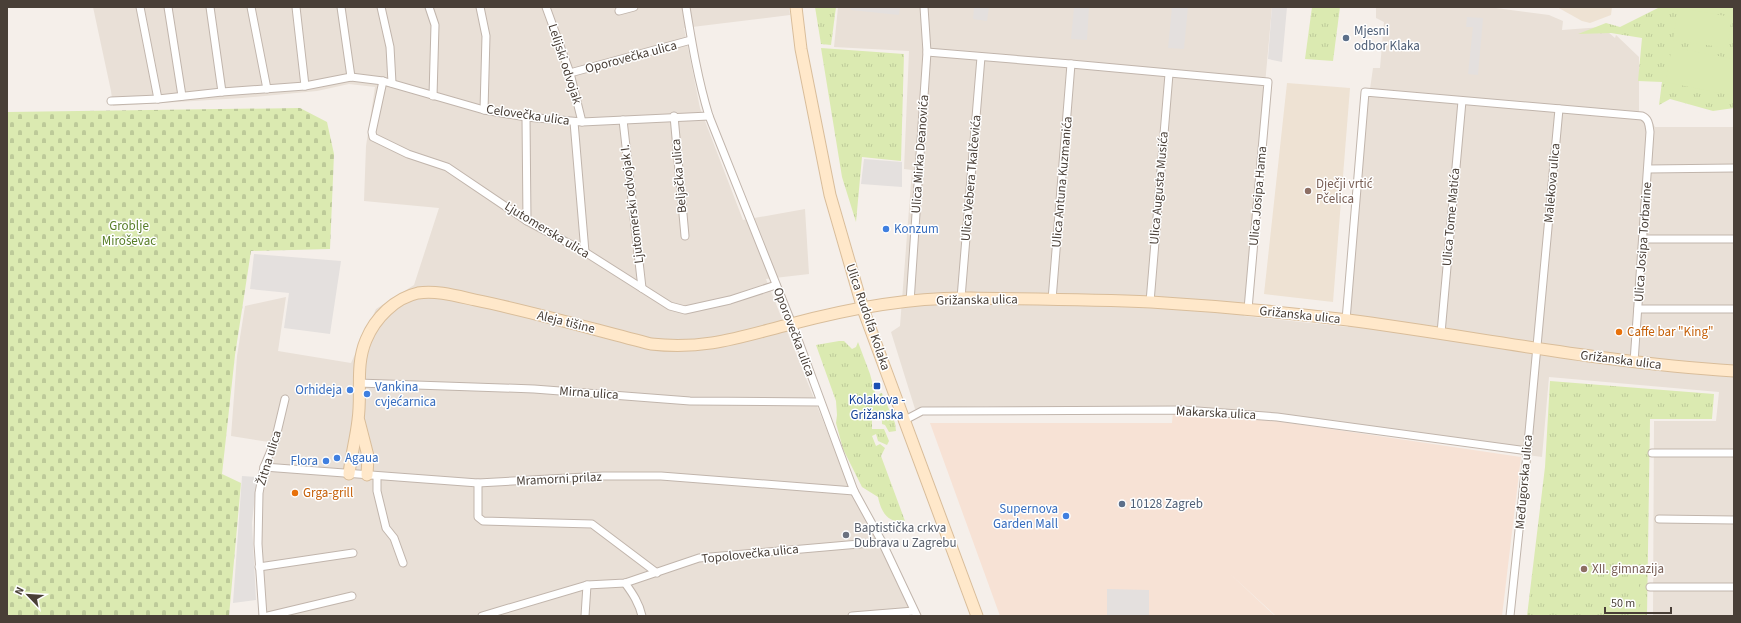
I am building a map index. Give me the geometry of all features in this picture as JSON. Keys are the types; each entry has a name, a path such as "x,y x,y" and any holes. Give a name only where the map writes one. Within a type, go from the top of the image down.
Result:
{"street":[{"path":"140,7 158,99"},
{"path":"168,7 182,96"},
{"path":"210,7 222,92"},
{"path":"251,7 267,88"},
{"path":"296,7 305,86"},
{"path":"341,7 350,77"},
{"path":"381,7 390,47 392,83"},
{"path":"429,7 435,25 433,96"},
{"path":"480,7 486,36 484,110"},
{"name":"Lelijski odvojak","path":"546,7 570,73 582,122"},
{"path":"619,11 634,7"},
{"name":"Oporovečka ulica","path":"686,7 691,40 703,96 709,116 776,285 854,491 882,542 916,613"},
{"name":"Ulica Rudolfa Kolaka","path":"796,7 801,49 830,195 863,309 977,616"},
{"name":"Ulica Mirka Deanovića","path":"910,302 927,52 924,7"},
{"name":"Oporovečka ulica","path":"570,73 691,40"},
{"path":"927,52 1169,74"},
{"name":"Ulica Vebera Tkalčevića","path":"961,298 981,57"},
{"name":"Ulica Antuna Kuzmanića","path":"1052,300 1071,64"},
{"name":"Ulica Josipa Hama","path":"1169,74 1268,82 1248,309"},
{"name":"Ulica Augusta Musića","path":"1150,302 1169,74"},
{"name":"Celovečka ulica","path":"111,101 158,99 267,88 305,86 350,77 392,83 484,110 526,117 582,122 674,116 709,116"},
{"name":"Ljutomerska ulica","path":"383,81 372,132 373,137 408,154 448,167 527,221 585,252 670,306 685,310 730,300 776,285"},
{"path":"1346,320 1365,92 1559,109"},
{"name":"Ulica Tome Matića","path":"1441,333 1462,101"},
{"name":"Ulica Josipa Torbarine","path":"1559,109 1642,116 1646,118 1648,122 1650,132 1648,169 1634,362"},
{"name":"Malekova ulica","path":"1537,348 1559,109"},
{"name":"Beljačka ulica","path":"674,116 685,236"},
{"path":"526,117 527,221"},
{"name":"Ljutomerski odvojak I.","path":"622,120 642,288"},
{"path":"574,122 585,252"},
{"path":"1648,169 1734,168"},
{"path":"1643,240 1734,239"},
{"name":"Aleja tišine","path":"349,474 358,420 358,383 363,348 371,329 385,311 394,304 419,293 442,293 494,304 651,344 667,346 687,346 722,342 844,311 863,309"},
{"name":"Grižanska ulica","path":"863,309 910,302 961,298 1150,302 1248,309 1346,320 1634,362 1734,371"},
{"path":"1638,309 1734,308"},
{"name":"Međugorska ulica","path":"1510,616 1528,451 1537,348"},
{"name":"Mirna ulica","path":"358,383 534,389 690,401 820,402"},
{"name":"Žitna ulica","path":"263,616 257,512 264,467 275,441 285,398"},
{"name":"Makarska ulica","path":"905,420 922,411 1184,410 1277,417 1528,451"},
{"name":"Aleja tišine","path":"358,420 372,476"},
{"path":"1652,453 1734,453"},
{"name":"Mramorni prilaz","path":"264,467 478,483 603,476 661,476 854,491"},
{"path":"372,476 386,528 394,538 403,563"},
{"path":"478,483 478,517 483,522 592,524 657,573"},
{"path":"1659,520 1734,520"},
{"name":"Topolovečka ulica","path":"482,616 587,585 625,583 699,558 882,542"},
{"path":"259,567 353,553"},
{"path":"625,583 636,598 642,616"},
{"path":"585,616 587,585"},
{"path":"1650,587 1734,587"},
{"path":"268,616 352,596"},
{"path":"852,616 916,613"}],"shaded area":[{"path":"93,7 789,7 790,15 684,28 700,108 743,220 805,209 809,274 766,279 842,468 913,616 262,616 260,500 269,442 231,436 237,356 245,306 286,297 278,351 351,363 376,309 414,285 439,208 364,201 366,146 375,87 349,84 317,91 242,98 113,106"},
{"path":"838,7 1272,7 1244,316 1348,327 1368,103 1373,68 1380,68 1384,22 1376,18 1376,7 1488,7 1549,15 1563,21 1562,30 1602,27 1615,38 1616,35 1639,57 1639,113 1651,120 1655,127 1734,127 1734,616 1653,616 1654,421 1716,421 1719,392 1549,377 1542,457 1249,417 1173,412 985,406 915,409 891,332 900,326 912,170 904,169 909,51 834,47"},
{"path":"850,7 900,7 899,15 851,10"},
{"path":"974,7 989,7 987,21 973,19"},
{"path":"1074,7 1089,7 1087,40 1071,39"},
{"path":"1172,7 1188,7 1184,49 1168,48"},
{"path":"1272,7 1287,7 1282,62 1268,59"},
{"path":"1557,7 1612,7 1611,15 1590,23 1582,21"},
{"path":"1467,17 1483,18 1478,75 1468,74 1473,27 1466,27"},
{"name":"Dječji vrtić Pčelica","path":"1287,83 1350,88 1333,302 1264,294"},
{"path":"864,159 902,162 902,187 861,184"},
{"path":"254,254 341,261 330,334 284,328 289,293 250,289"},
{"path":"1173,412 1249,417 1521,457 1502,616 1276,616 1229,573 1275,616 1000,616 930,423 1172,423"},
{"path":"242,476 257,477 252,523 256,600 233,603"},
{"path":"1107,589 1149,590 1149,616 1107,616"}],"green space":[{"path":"815,7 836,7 831,45 821,44"},
{"path":"1312,7 1340,7 1333,61 1305,59"},
{"path":"1660,7 1734,7 1734,108 1713,111 1670,99 1659,105 1662,82 1638,81 1642,38 1611,33 1578,34 1606,23 1620,27"},
{"path":"1678,8 1732,17 1727,48 1673,40"},
{"path":"1672,47 1734,59 1734,96 1665,82"},
{"path":"821,48 904,54 901,161 862,157 856,222 842,177"},
{"name":"Groblje Miroševac","path":"300,108 327,122 334,154 330,249 251,251 235,355 222,474 241,483 229,616 7,616 7,112"},
{"path":"844,341 852,349 856,347 858,342 870,374 877,400 879,399 879,394 882,393 895,423 896,431 889,432 885,425 882,424 882,420 872,419 872,429 884,429 889,441 887,445 878,441 876,434 872,436 876,446 880,444 885,448 881,456 905,521 894,521 886,516 881,508 878,497 862,487 843,449 836,423 836,401 816,345"},
{"path":"1550,381 1714,394 1712,419 1650,419 1647,616 1527,616 1545,467"},
{"path":"1632,553 1639,553 1639,616 1632,616"}],"place":[{"name":"Mjesni odbor Klaka","path":"1346,38"},
{"name":"Dječji vrtić Pčelica","path":"1308,191"},
{"name":"Konzum","path":"886,229"},
{"name":"Caffe bar \"King\"","path":"1619,332"},
{"name":"Kolakova - Grižanska","path":"877,386"},
{"name":"Orhideja","path":"350,390"},
{"name":"Vankina cvjećarnica","path":"367,394"},
{"name":"Agaua","path":"337,458"},
{"name":"Flora","path":"326,461"},
{"name":"Grga-grill","path":"295,493"},
{"name":"10128 Zagreb","path":"1122,504"},
{"name":"Supernova Garden Mall","path":"1066,516"},
{"name":"Baptistička crkva Dubrava u Zagrebu","path":"846,535"},
{"name":"XII. gimnazija","path":"1584,569"}]}
